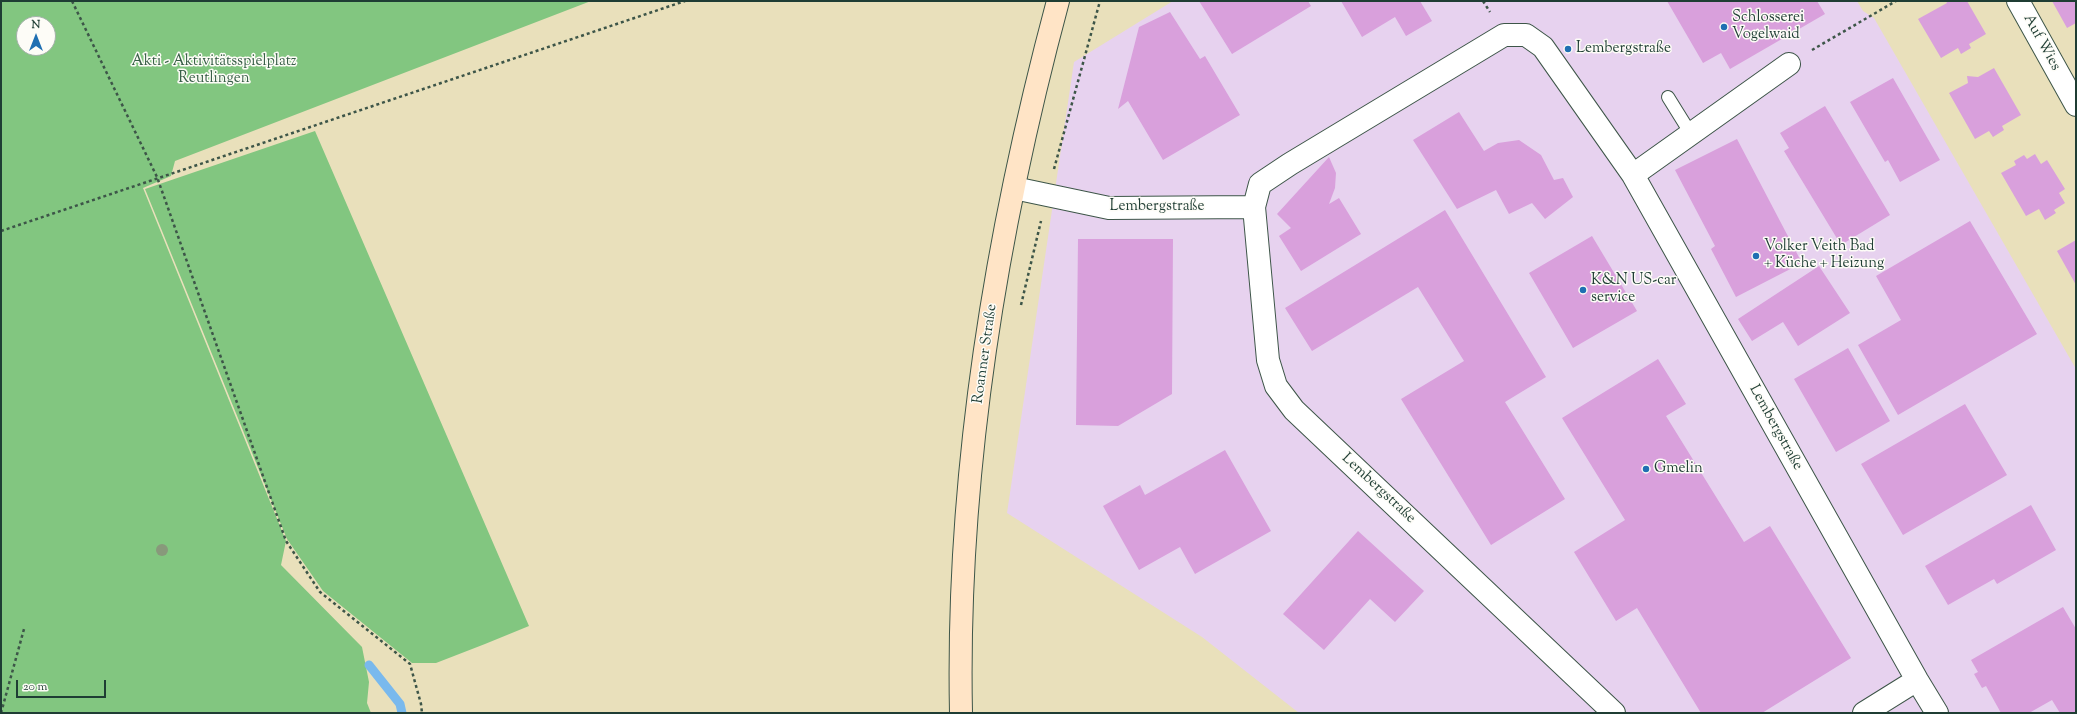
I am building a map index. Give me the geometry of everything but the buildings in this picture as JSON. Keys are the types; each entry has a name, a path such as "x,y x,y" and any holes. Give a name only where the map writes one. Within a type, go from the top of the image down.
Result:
{"street":[{"name":"Roanner Straße","path":"961,713 961,606 972,462 985,351 1014,188 1058,1"},
{"name":"Auf Wies","path":"2018,1 2076,105"},
{"name":"Lembergstraße","path":"1614,713 1294,410 1276,386 1268,360 1254,207 1260,184 1290,164 1504,35 1526,35 1544,47 1633,176 1937,713"},
{"path":"1633,176 1789,64"},
{"name":"Lembergstraße","path":"1014,188 1109,208 1254,207"},
{"path":"1864,713 1917,680"}],"lane":[{"path":"1668,97 1691,134"}],"path":[{"path":"72,1 157,178 286,541 320,592 410,664 422,713"},
{"path":"1,231 685,1"},
{"path":"1020,309 1047,195 1100,1"},
{"path":"1789,64 1896,1"},
{"path":"1,713 24,628"}],"shaded area":[{"path":"1173,1 1857,1 1863,11 1874,18 2076,369 2076,713 1299,713 1202,637 1007,513 1074,62"}],"green space":[{"name":"Akti - Aktivitätsspielplatz Reutlingen","path":"1,1 591,1 175,161 171,176 143,188 286,541 281,565 362,647 369,682 367,703 371,713 1,713"},
{"path":"315,131 529,626 436,663 412,663 323,591 287,539 145,189"}],"waterway":[{"path":"369,665 400,704 402,713"}],"place":[{"name":"Schlosserei Vogelwaid","path":"1724,27"},
{"name":"Lembergstraße","path":"1568,49"},
{"name":"Volker Veith Bad + Küche + Heizung","path":"1756,256"},
{"name":"K&N US-car service","path":"1583,290"},
{"name":"Gmelin","path":"1646,469"}]}
